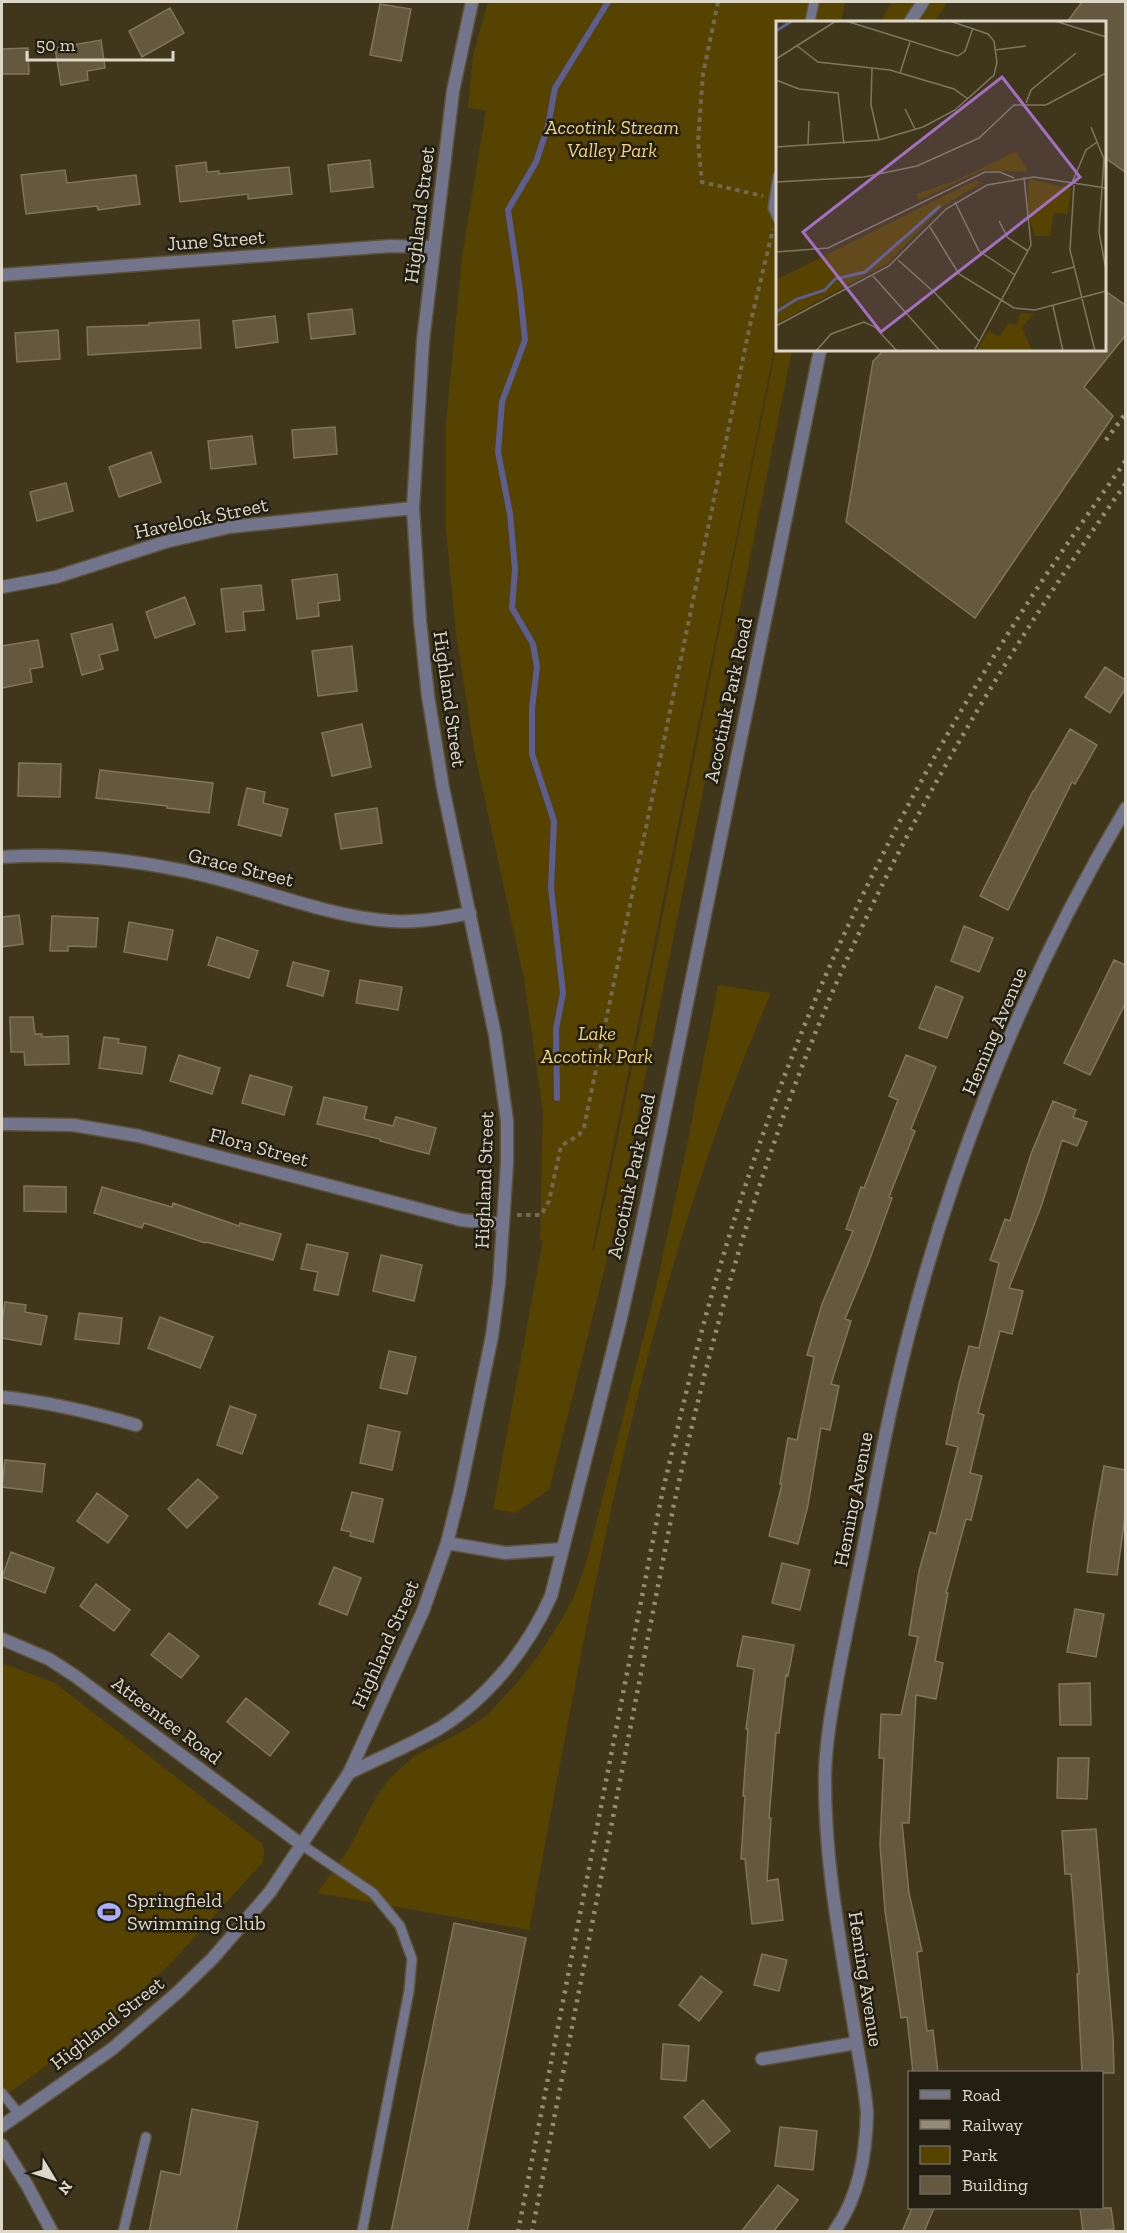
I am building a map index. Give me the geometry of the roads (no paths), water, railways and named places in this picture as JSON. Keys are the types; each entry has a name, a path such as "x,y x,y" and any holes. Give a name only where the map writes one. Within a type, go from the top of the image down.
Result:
{"street":[{"name":"Highland Street","path":"2,2126 112,2049 178,1992 213,1958 250,1916 302,1845 349,1773 423,1611 447,1543 492,1336 504,1219 507,1131 505,1096 495,1035 443,788 428,696 419,611 413,508 421,364 453,91 472,2"},
{"path":"911,21 923,2"},
{"name":"June Street","path":"2,275 390,246 435,247"},
{"name":"Accotink Park Road","path":"349,1773 439,1728 475,1700 502,1674 525,1644 542,1617 551,1596 620,1322 638,1239 820,351"},
{"name":"Havelock Street","path":"2,587 56,577 165,542 230,527 413,508"},
{"name":"Heming Avenue","path":"834,2232 851,2201 862,2169 867,2141 866,2100 829,1873 825,1821 827,1740 895,1391 919,1298 947,1208 995,1075 1068,914 1125,808"},
{"name":"Grace Street","path":"2,857 61,855 141,863 206,876 341,913 380,921 422,922 470,913"},
{"name":"Flora Street","path":"2,1125 74,1125 139,1136 461,1220 504,1219"},
{"path":"2,1397 70,1407 136,1425"},
{"path":"447,1543 506,1553 562,1549"},
{"name":"Atteentee Road","path":"2,1640 50,1659 75,1676 302,1845"},
{"path":"762,2059 856,2043"},
{"path":"2,2145 52,2232"}],"lane":[{"path":"810,21 814,2"},
{"path":"776,182 773,198 776,218"},
{"path":"302,1845 373,1893 400,1926 412,1959 409,1991 362,2232"},
{"path":"2,2093 19,2114"},
{"path":"123,2232 146,2137"}],"waterway":[{"path":"557,1098 556,1029 563,993 551,888 554,821 532,754 532,708 537,667 533,644 512,608 515,569 510,514 498,452 502,402 525,340 508,210 536,162 548,126 555,88 608,2"}],"railway":[{"path":"1106,440 1126,413"},
{"path":"518,2232 662,1494 705,1319 728,1239 764,1130 828,970 911,800 966,702 1005,639 1126,460"},
{"path":"532,2232 674,1504 720,1315 763,1175 811,1043 847,958 887,875 975,714 1023,636 1126,483"}],"place":[{"name":"Springfield Swimming Club","path":"109,1912"}],"park label":[{"name":"Accotink Stream Valley Park","path":"612,138"},
{"name":"Lake Accotink Park","path":"597,1044"}]}
